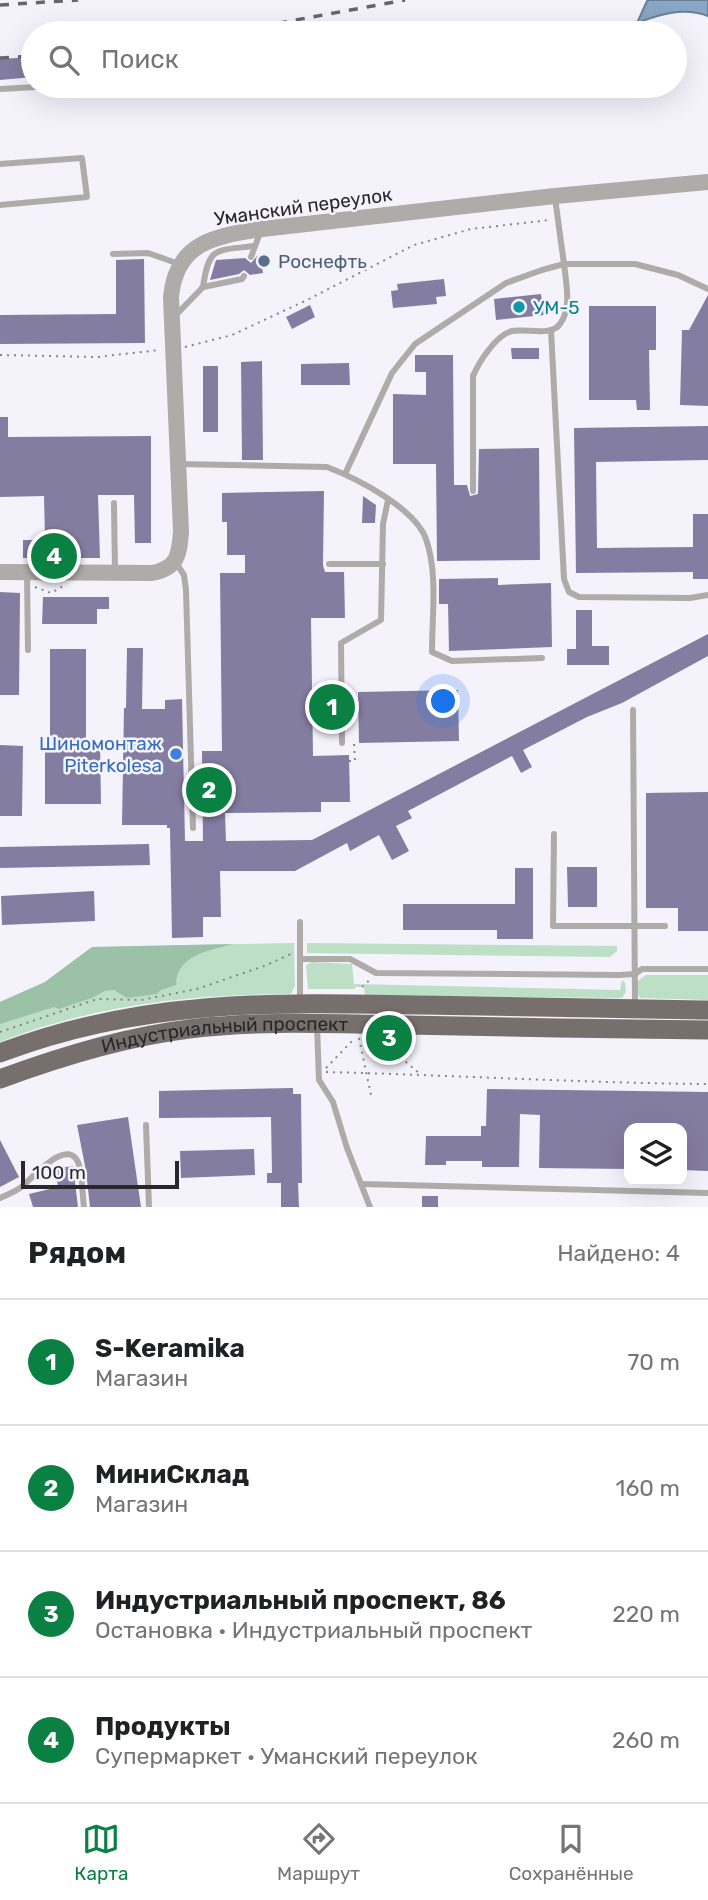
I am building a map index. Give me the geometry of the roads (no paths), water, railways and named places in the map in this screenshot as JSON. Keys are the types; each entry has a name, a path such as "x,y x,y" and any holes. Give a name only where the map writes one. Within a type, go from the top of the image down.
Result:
{"main road":[{"name":"Индустриальный проспект","path":"0,1053 70,1030 131,1016 197,1007 300,1003 708,1010"},
{"name":"Индустриальный проспект","path":"0,1079 75,1052 157,1034 229,1025 708,1030"}],"street":[{"name":"Уманский переулок","path":"179,264 189,253 216,237 262,229 555,196 708,182"},
{"path":"0,572 28,579 152,573 166,570 175,562 181,532 172,280 179,264"}],"lane":[{"path":"0,89 21,88"},
{"path":"0,164 82,158 87,197 0,205"},
{"path":"472,491 473,376 476,368 503,335 513,331 551,330 558,327 565,315 567,299 555,196"},
{"path":"251,257 262,229"},
{"path":"203,287 207,264 214,254 254,246"},
{"path":"232,259 236,249"},
{"path":"113,254 148,253 179,264"},
{"path":"345,474 392,373 415,344 506,284 564,264 635,264 678,275 708,289"},
{"path":"172,320 203,287 222,280 242,279 244,276"},
{"path":"551,330 564,579 569,592 579,597 708,595"},
{"path":"179,464 327,467 345,474 412,518 426,538 432,570 432,652 452,661 542,658"},
{"path":"342,743 341,643 381,620 383,524 388,500"},
{"path":"114,503 114,573"},
{"path":"175,562 184,575 186,590 193,828"},
{"path":"329,564 383,564"},
{"path":"28,579 29,650"},
{"path":"634,710 635,1009"},
{"path":"554,834 553,926 665,926"},
{"path":"300,922 300,1003"},
{"path":"300,956 350,959 376,973 635,974 642,969 708,969"},
{"path":"317,1024 319,1080 333,1102 370,1207"},
{"path":"146,1125 149,1207"},
{"path":"0,1198 19,1188 56,1157 65,1153 73,1156 78,1163 84,1207"},
{"path":"361,1184 708,1193"}],"water":[{"path":"708,0 708,16 690,12 672,13 638,21 647,1"}],"railway":[{"path":"0,5 78,0"},
{"path":"290,21 405,0"},
{"path":"0,58 21,57"}],"place":[{"name":"Роснефть","path":"264,261"},
{"name":"УМ-5","path":"519,307"},
{"name":"Продукты","path":"54,556"},
{"name":"S-Keramika","path":"332,707"},
{"name":"Шиномонтаж Piterkolesa","path":"176,754"},
{"name":"МиниСклад","path":"209,790"},
{"name":"Индустриальный проспект, 86","path":"389,1038"}]}
